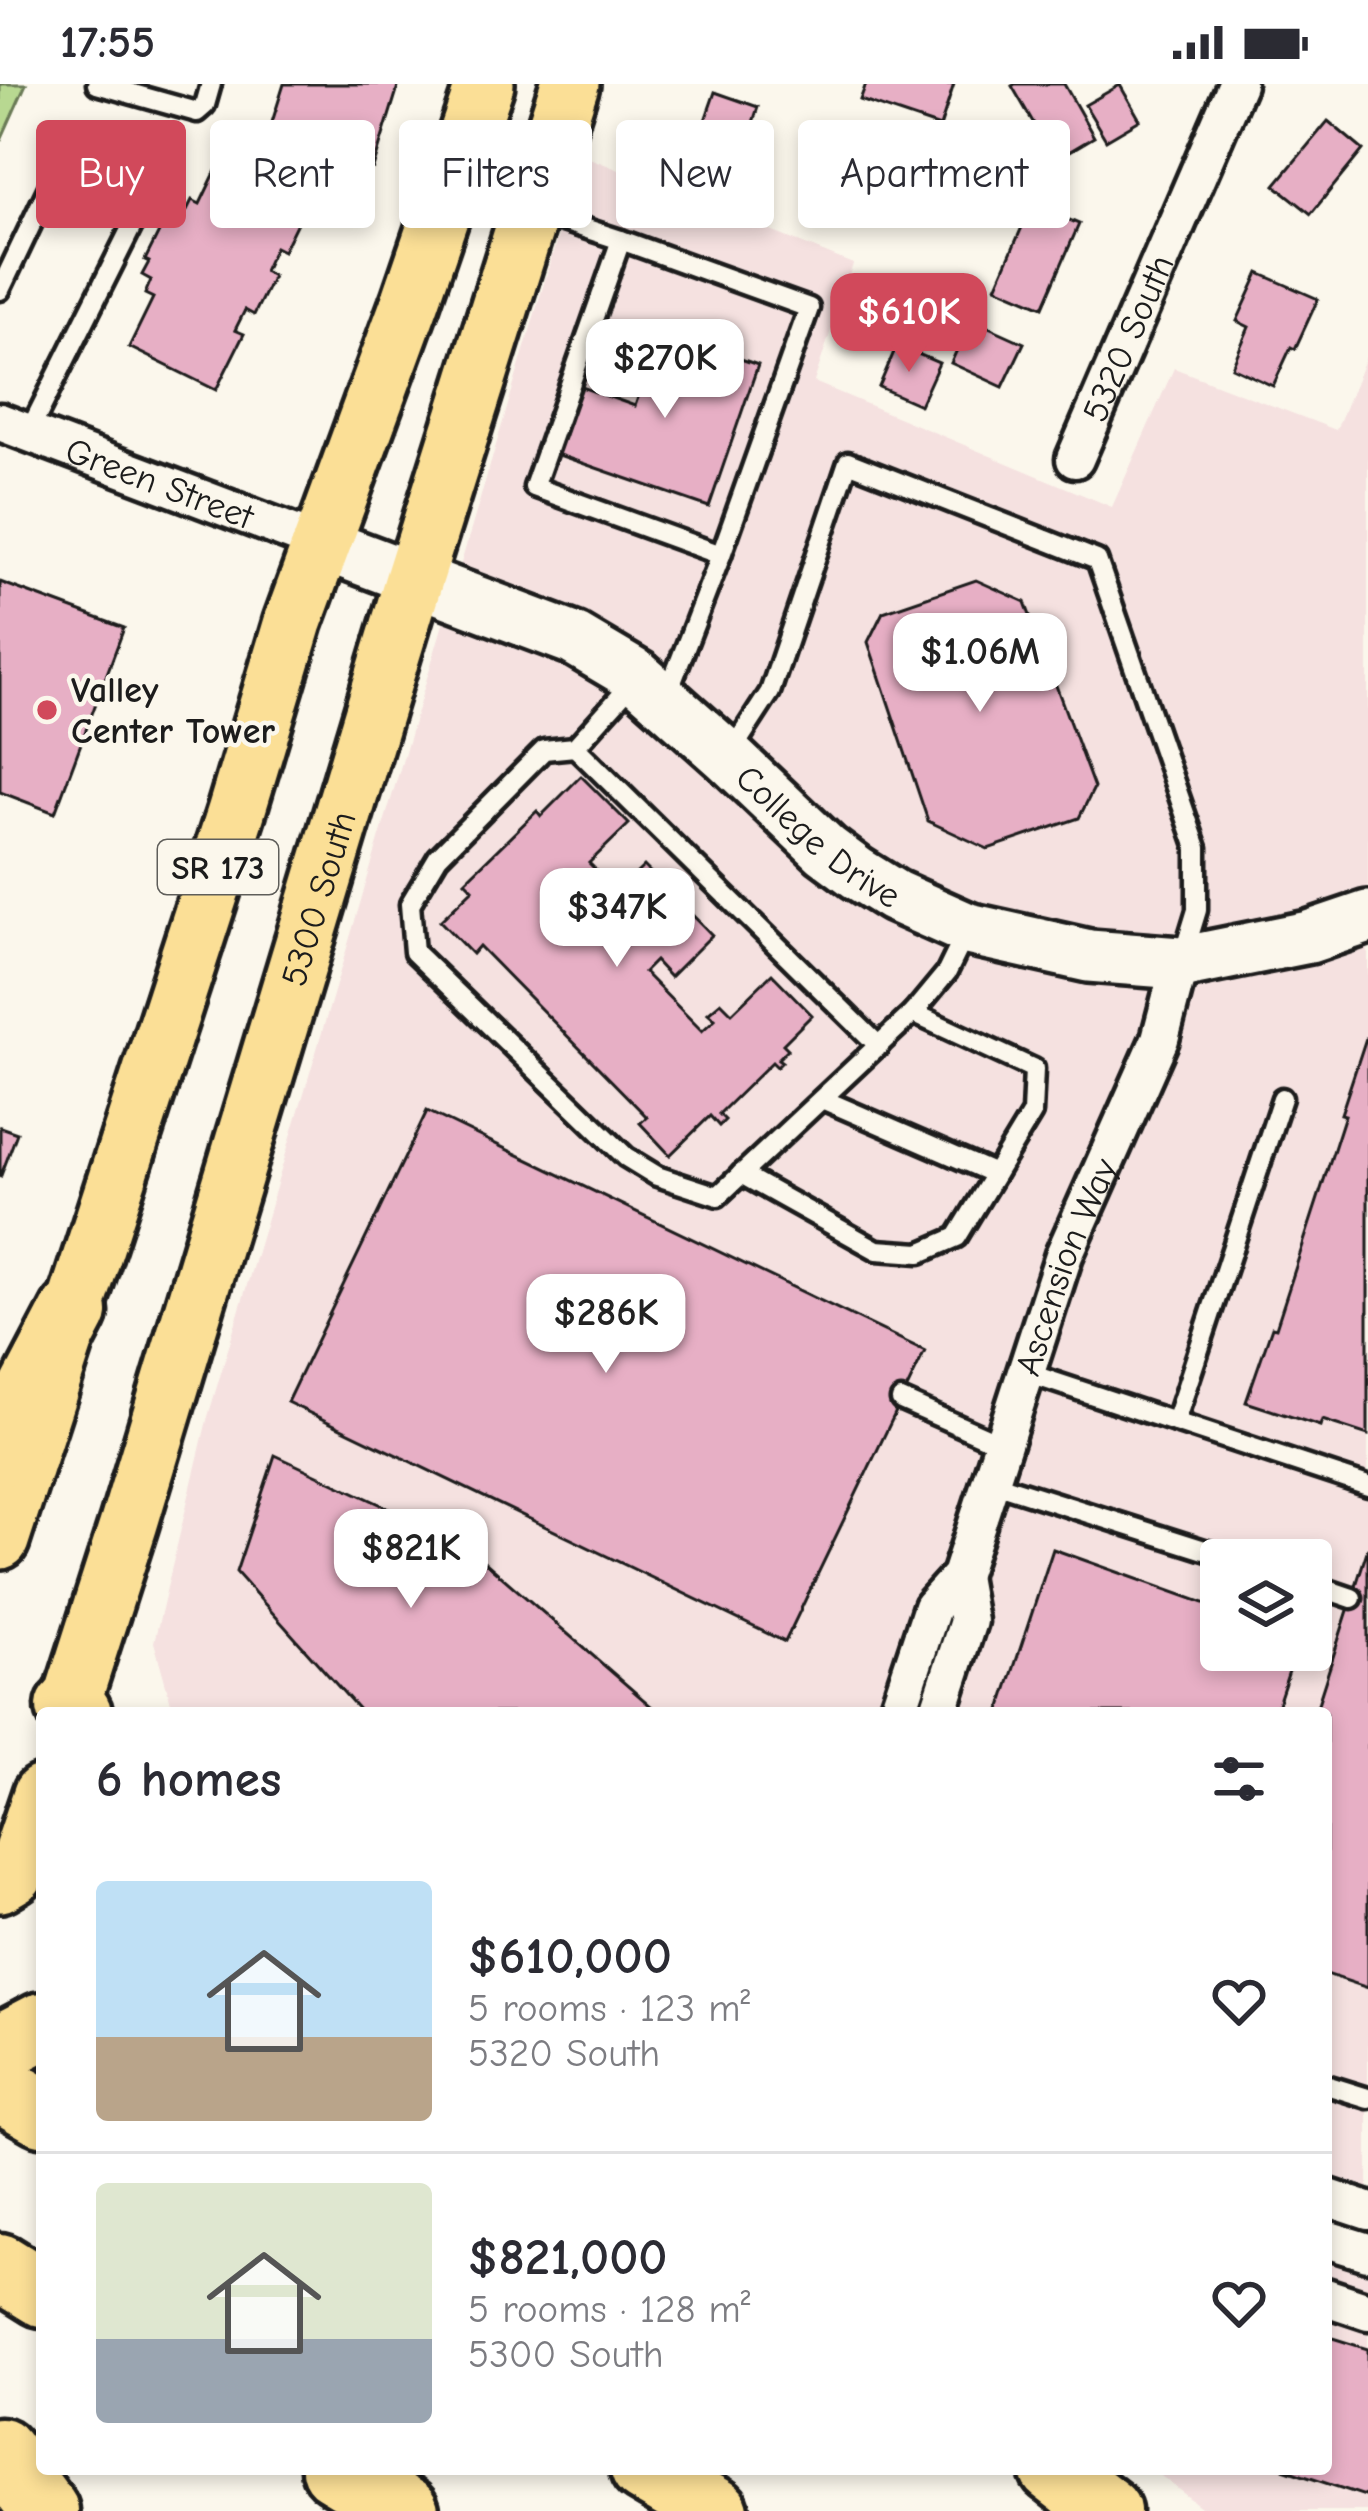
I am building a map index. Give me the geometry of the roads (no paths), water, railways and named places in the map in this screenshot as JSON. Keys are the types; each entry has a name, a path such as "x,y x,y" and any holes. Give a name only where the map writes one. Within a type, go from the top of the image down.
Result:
{"highway":[{"path":"0,1454 74,1312"},
{"path":"0,2048 36,2029"},
{"path":"0,2088 36,2109"},
{"path":"0,2267 36,2289"},
{"path":"0,2451 45,2511"},
{"path":"345,2475 405,2511"},
{"path":"654,2475 715,2511"},
{"path":"1061,2475 1107,2511"}],"main road":[{"name":"SR 173","path":"0,1540 293,622 485,84"},
{"name":"5300 South","path":"559,120 570,84"},
{"name":"5300 South","path":"73,1707 525,228"},
{"path":"0,1883 15,1874 36,1812"}],"street":[{"name":"5320 South","path":"1075,459 1237,84"},
{"name":"Green Street","path":"15,427 322,544"},
{"name":"College Drive","path":"322,544 574,639 652,688 857,874 968,929 1089,956 1180,963 1309,937 1368,917"},
{"name":"Ascension Way","path":"899,1707 932,1607 960,1576 1064,1255 1160,1039 1180,963"},
{"name":"Ascension Way","path":"940,1707 968,1621 960,1576"},
{"path":"1332,2199 1368,2211"},
{"path":"1332,2241 1368,2252"},
{"path":"1332,2299 1368,2311"}],"lane":[{"path":"97,84 197,112 205,105 211,84"},
{"path":"0,290 69,145 97,136 154,161 154,182 15,427"},
{"path":"583,228 808,308 721,555 652,688 574,747 544,750 438,856 410,904 414,952 626,1157 656,1176 718,1196 913,1013 947,972 968,929"},
{"path":"621,240 534,487 721,555"},
{"path":"728,757 770,692 848,462 1097,560 1197,848 1197,910 1180,963"},
{"path":"574,747 879,1046"},
{"path":"741,1174 878,1250 920,1253 957,1237 1032,1113 1034,1069 913,1013"},
{"path":"1175,1422 1282,1098"},
{"path":"822,1099 995,1174"},
{"path":"1027,1373 1368,1486"},
{"path":"901,1400 1004,1445"},
{"path":"991,1482 1200,1549"},
{"path":"1332,1591 1352,1598"},
{"path":"1332,2087 1368,2098"}],"place":[{"name":"Valley Center Tower","path":"47,710"}]}
